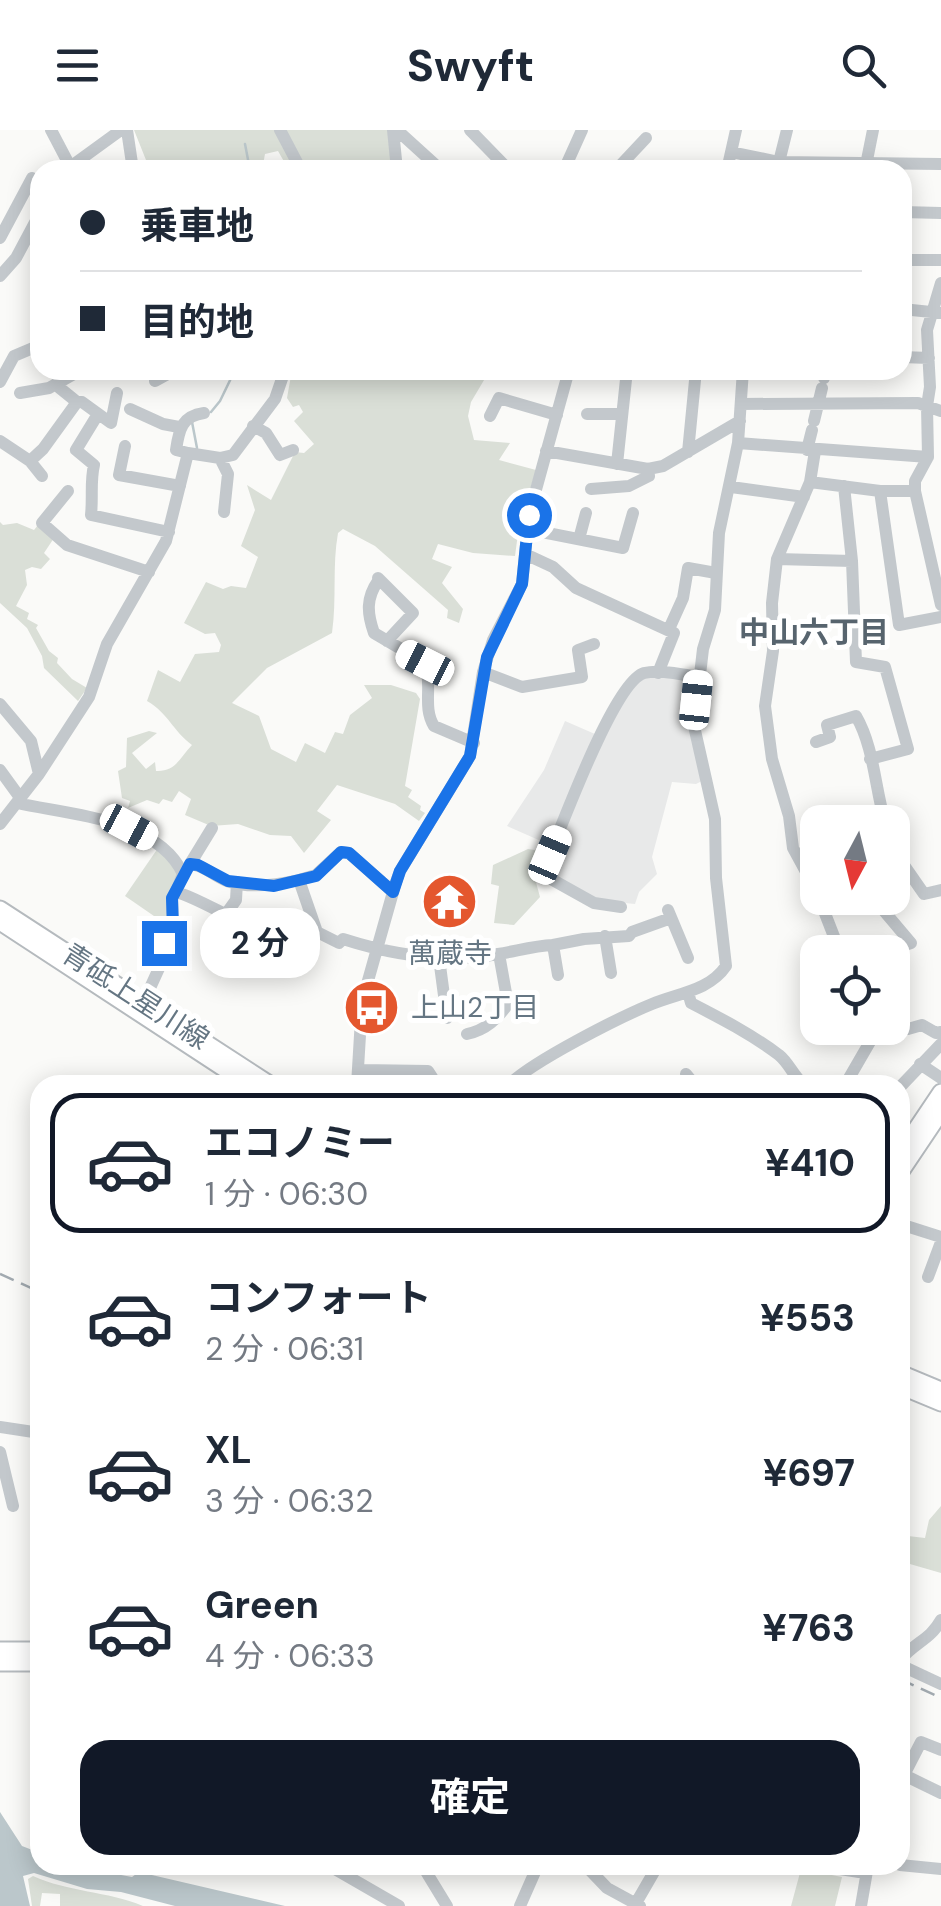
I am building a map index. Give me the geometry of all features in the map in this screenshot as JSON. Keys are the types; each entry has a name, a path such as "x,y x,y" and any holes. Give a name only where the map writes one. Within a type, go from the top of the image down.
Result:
{"main road":[{"name":"青砥上星川線","path":"0,908 235,1075"},
{"name":"青砥上星川線","path":"0,922 254,1075"},
{"path":"910,1139 941,1092"},
{"path":"910,1158 941,1112"},
{"path":"910,1377 941,1390"},
{"path":"910,1390 941,1402"},
{"path":"0,1650 30,1650"},
{"path":"0,1663 30,1663"}],"street":[{"path":"51,130 66,160"},
{"path":"83,160 124,130 131,160"},
{"path":"280,130 296,160"},
{"path":"395,130 396,160"},
{"path":"395,130 430,160"},
{"path":"470,130 499,160"},
{"path":"729,160 735,130"},
{"path":"780,160 788,130"},
{"path":"868,160 874,130"},
{"path":"568,160 578,132"},
{"path":"625,160 646,138"},
{"path":"731,152 758,160"},
{"path":"912,165 941,164"},
{"path":"0,238 30,182"},
{"path":"912,212 941,212"},
{"path":"0,275 16,258 30,232"},
{"path":"912,260 941,260"},
{"path":"941,283 937,312 927,330 934,408 928,457 915,481 941,605"},
{"path":"912,310 937,312"},
{"path":"0,382 14,356 30,350"},
{"path":"912,357 929,358"},
{"path":"20,393 64,380"},
{"path":"204,413 192,415 179,427 176,450 220,458 233,454 275,399 282,380"},
{"path":"359,1075 362,1002 393,892 400,871 466,766 474,743 483,672 493,640 520,591 527,529 546,452 560,420 565,380"},
{"path":"617,464 626,380"},
{"path":"688,452 695,380"},
{"path":"522,1075 651,1004 703,987 720,976 726,966 716,878 715,818 694,726 699,677 715,610 718,533 731,487 742,380"},
{"path":"800,858 792,848 789,816 772,759 765,706 777,559 810,482 813,426 824,380"},
{"path":"56,385 110,423 118,393"},
{"path":"490,416 499,398 560,420"},
{"path":"30,461 77,402"},
{"path":"741,404 918,403 934,408"},
{"path":"130,408 179,427"},
{"path":"98,414 76,450 94,465 90,481 94,491 91,515 169,532"},
{"path":"587,414 622,414"},
{"path":"546,452 648,469 663,466 740,421"},
{"path":"253,426 266,434 280,455 293,450"},
{"path":"0,441 30,461 42,476"},
{"path":"738,443 928,457"},
{"path":"125,446 119,475 180,486"},
{"path":"0,824 39,774 89,696 107,644 169,532 188,453"},
{"path":"220,458 228,474 224,512"},
{"path":"591,489 629,486 649,476 648,469"},
{"path":"810,482 915,492"},
{"path":"844,486 856,662 885,668 908,749 870,759"},
{"path":"731,487 804,497"},
{"path":"68,490 42,523 67,545 149,572"},
{"path":"880,491 899,625 941,617"},
{"path":"579,540 586,513"},
{"path":"527,529 622,548 632,513"},
{"path":"524,554 553,567 576,588 627,614 669,629 674,636 658,672"},
{"path":"777,559 852,561"},
{"path":"669,629 683,598 688,568 716,573"},
{"path":"387,641 413,613 378,580 368,611 374,633 387,641 425,663 428,712 434,726 474,743"},
{"path":"483,672 522,687 582,677 578,650 594,644"},
{"path":"621,907 594,903 542,874 612,709 639,675 658,672 699,677"},
{"path":"0,704 32,742 39,774"},
{"path":"816,742 830,736 827,725 856,716 863,728 881,805"},
{"path":"0,770 19,801 129,827 166,847 187,869 237,882 274,886 316,876 341,852 349,853 393,892"},
{"path":"141,1008 160,966 164,943 173,929 172,898 212,828"},
{"path":"910,874 924,894 941,890"},
{"path":"299,880 317,932 338,942 343,939 377,950 439,958 499,954 530,946 629,936 670,914 688,958"},
{"path":"226,914 236,900 237,882"},
{"path":"176,892 269,932 293,934 313,923"},
{"path":"887,915 904,935"},
{"path":"605,936 611,973"},
{"path":"553,945 558,975"},
{"path":"467,1034 479,1032 498,1018 508,1004 499,954"},
{"path":"439,958 446,1012 460,1006"},
{"path":"688,992 691,1003 728,1026 742,1029 780,1056 796,1075"},
{"path":"910,1028 922,1025 941,1032"},
{"path":"910,1076 941,1044"},
{"path":"851,1075 868,1045"},
{"path":"920,1064 941,1078"},
{"path":"360,1070 428,1071 431,1075"},
{"path":"910,1228 941,1239 928,1278"},
{"path":"0,1427 30,1432"},
{"path":"910,1649 933,1635 941,1620"},
{"path":"910,1667 941,1684"},
{"path":"910,1761 922,1742 941,1750"},
{"path":"910,1778 941,1794"},
{"path":"910,1865 941,1869"},
{"path":"345,1875 399,1906"},
{"path":"427,1875 441,1904"},
{"path":"520,1906 534,1875"},
{"path":"595,1875 607,1888 638,1905 653,1875"},
{"path":"860,1906 865,1875"}],"shaded area":[{"path":"134,130 389,130 390,160 283,160 278,151 265,154 264,160 146,160"},
{"path":"290,380 484,380 468,416 474,440 510,443 499,460 536,470 519,526 515,556 473,553 438,544 432,559 452,567 442,583 463,609 459,623 447,618 448,610 375,546 343,529 336,545 332,633 267,668 232,703 259,716 271,749 296,762 305,743 325,753 335,732 343,734 350,715 372,698 364,685 391,685 416,693 420,699 405,786 412,790 408,797 425,813 419,821 395,804 337,785 317,811 331,820 304,853 291,836 270,835 238,824 211,826 185,815 191,799 179,791 172,802 163,799 159,804 147,800 128,808 130,801 122,798 118,771 126,767 127,738 149,731 157,733 132,753 146,769 155,762 156,771 173,766 192,745 147,701 158,670 180,682 195,654 219,652 221,645 215,633 205,634 184,623 206,582 223,589 246,588 258,557 241,546 255,510 247,485 271,500 295,452 304,453 314,444 294,421 303,412 299,405 293,407 287,398"},
{"path":"0,522 34,530 38,525 54,538 44,553 50,559 41,569 25,570 27,585 16,606 29,613 27,619 38,625 36,628 49,651 58,658 57,663 87,688 78,701 44,668 27,628 0,603"},
{"path":"639,676 689,678 689,726 702,781 672,782 652,857 657,874 639,892 635,904 594,900 546,873 604,736"},
{"path":"565,721 595,734 550,845 507,826 544,770"},
{"path":"158,848 179,873 167,925 125,896"},
{"path":"528,849 541,851 534,875 540,897 514,925 494,923 499,886 491,884 493,865"},
{"path":"941,1506 941,1573 910,1564 910,1536 925,1538 929,1520"},
{"path":"0,1812 22,1846 30,1849 30,1874 23,1876 30,1906 0,1906"},
{"path":"41,1875 152,1875 285,1906 175,1906 121,1892 87,1889"},
{"path":"799,1875 842,1877 835,1906 791,1906"},
{"path":"33,1876 143,1906 60,1906 60,1894 42,1893 40,1906 32,1906 28,1879"}],"waterway":[{"path":"245,144 248,160"},
{"path":"211,412 230,380"},
{"path":"192,422 197,448"}],"railway":[{"path":"0,1274 30,1288"},
{"path":"910,1684 941,1698"}],"place":[{"name":"萬蔵寺","path":"450,902"},
{"name":"上山2丁目","path":"372,1007"}],"district":[{"name":"中山六丁目","path":"814,633"}],"route":[{"path":"164,943 173,929 172,898 190,864 228,881 274,886 316,876 341,852 349,853 393,892 400,871 470,756 487,657 522,584 529,515"}]}
